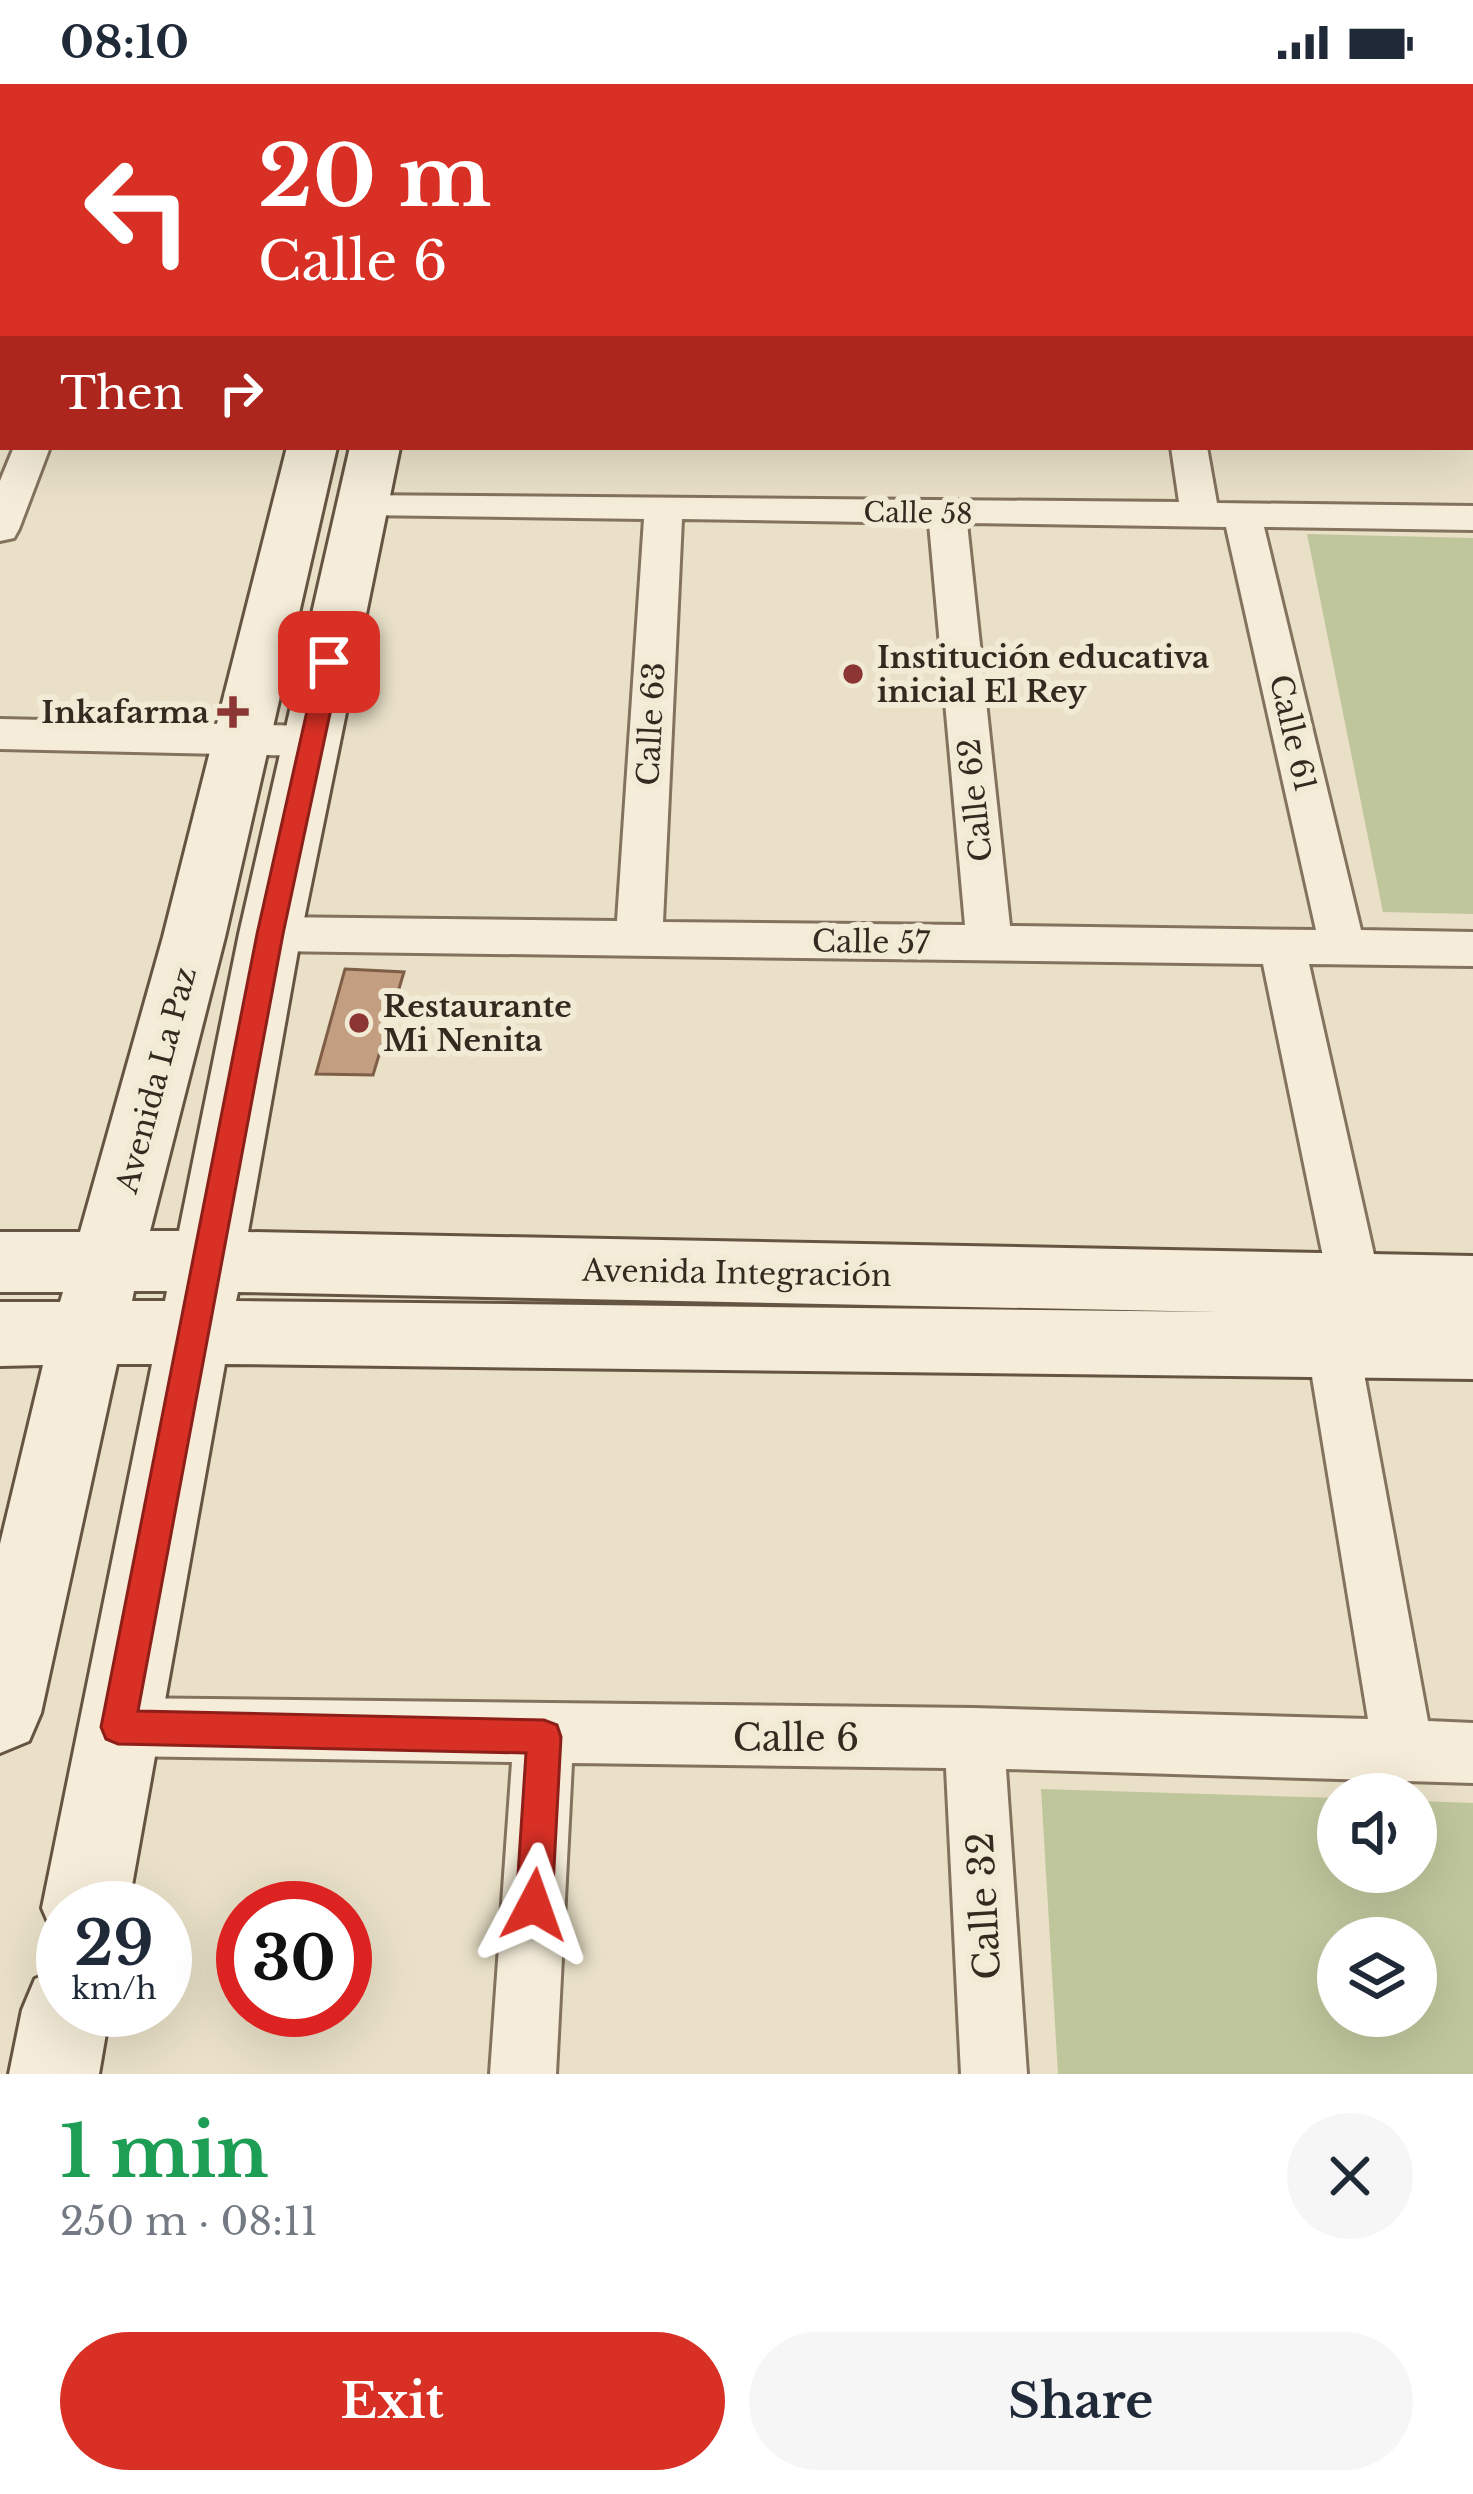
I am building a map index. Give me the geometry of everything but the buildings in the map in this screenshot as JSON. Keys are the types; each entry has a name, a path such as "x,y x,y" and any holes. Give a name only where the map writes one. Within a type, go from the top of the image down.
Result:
{"street":[{"path":"0,529 31,450"},
{"name":"Avenida La Paz","path":"0,1713 87,1334 194,937 311,450"},
{"path":"1189,450 1200,517"},
{"path":"90,1881 270,934 369,475"},
{"name":"Calle 58","path":"369,475 664,509 1473,518"},
{"name":"Calle 63","path":"639,939 664,509"},
{"name":"Calle 62","path":"946,513 988,944"},
{"name":"Calle 61","path":"1243,517 1343,949"},
{"path":"0,734 312,741"},
{"name":"Calle 57","path":"270,934 1473,949"},
{"path":"1283,948 1344,1316 1402,1750"},
{"path":"0,1262 206,1264 1344,1316 1473,1347"},
{"path":"0,1334 87,1334 206,1264"},
{"path":"1344,1316 1473,1287"},
{"name":"Calle 6","path":"118,1727 544,1737 974,1738 1473,1753"},
{"path":"523,2074 544,1737"},
{"name":"Calle 32","path":"974,1738 994,2074"},
{"path":"54,2074 61,2037"}],"green space":[{"path":"1307,534 1473,538 1473,914 1383,912"},
{"path":"1041,1789 1317,1797 1317,1893 1437,1893 1437,1802 1473,1803 1473,2074 1058,2074"}],"place":[{"name":"Institución educativa inicial El Rey","path":"853,674"},
{"name":"Inkafarma","path":"233,712"},
{"name":"Restaurante Mi Nenita","path":"359,1023"}],"route":[{"path":"329,662 270,934 118,1727 544,1737 534,1905"}]}
